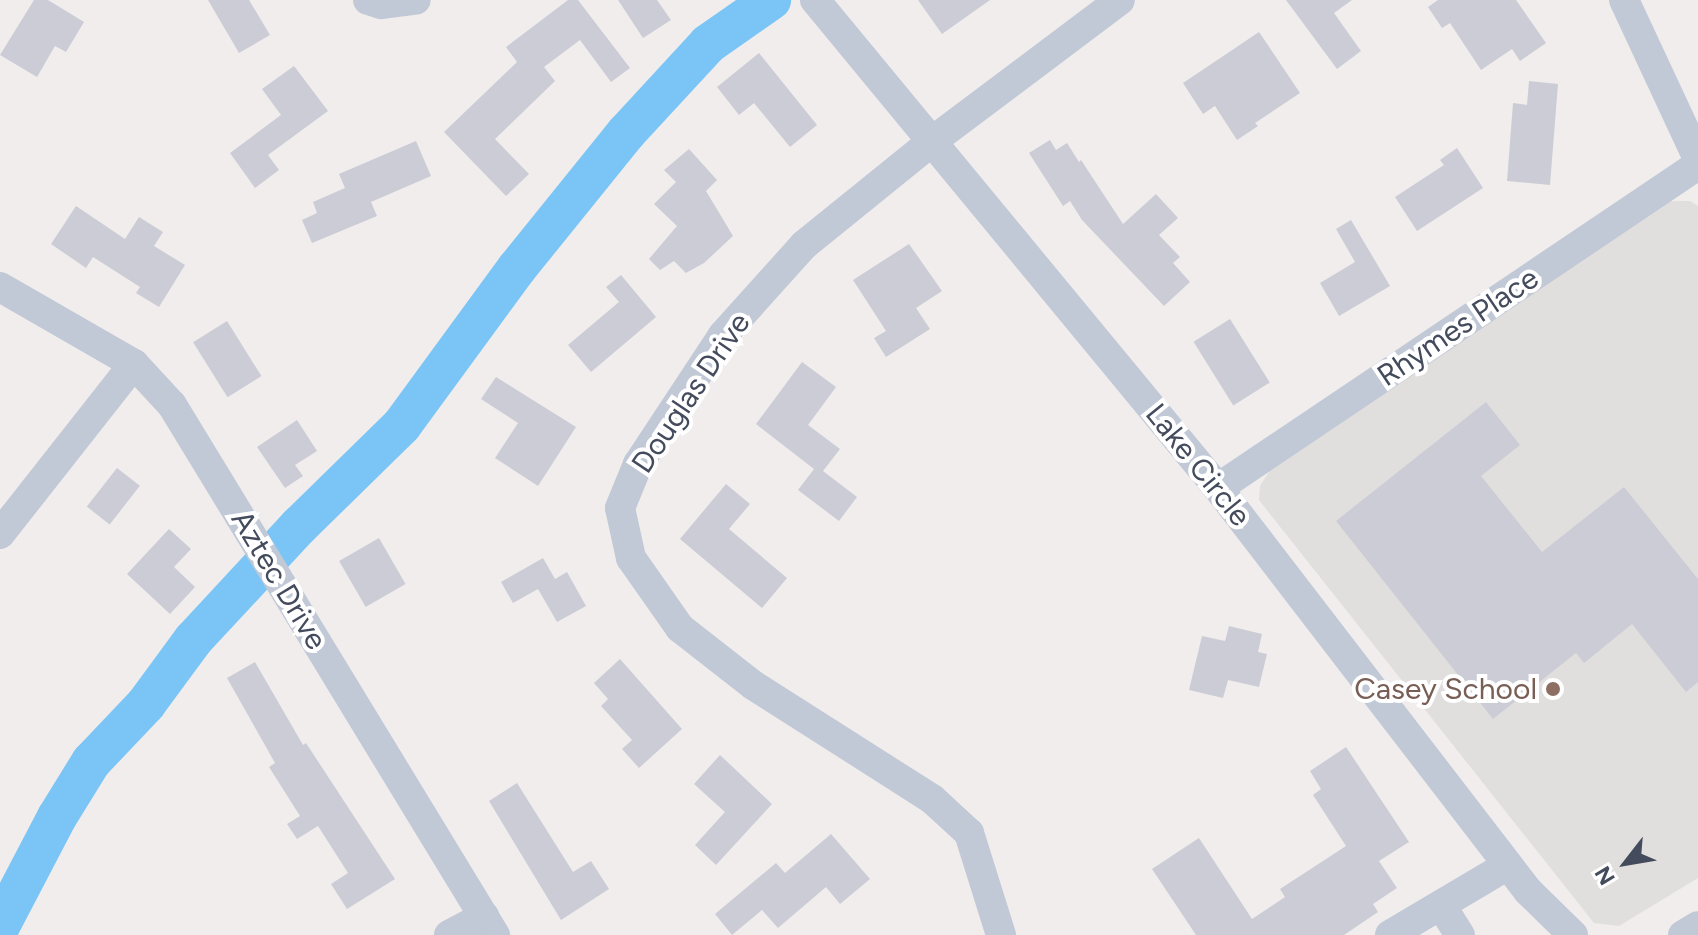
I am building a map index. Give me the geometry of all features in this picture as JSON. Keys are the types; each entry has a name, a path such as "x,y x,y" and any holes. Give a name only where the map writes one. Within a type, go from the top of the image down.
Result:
{"street":[{"path":"368,0 381,4 416,0"},
{"name":"Lake Circle","path":"815,0 1218,488 1528,891 1573,935"},
{"name":"Douglas Drive","path":"1001,935 969,833 932,799 753,685 680,628 631,558 620,508 638,464 723,335 804,245 931,142 1120,0"},
{"path":"1624,0 1698,159"},
{"name":"Rhymes Place","path":"1218,488 1698,165"},
{"name":"Aztec Drive","path":"0,287 134,364 172,405 489,926"},
{"path":"0,534 134,364"},
{"path":"1390,935 1508,865"},
{"path":"1441,905 1460,935"},
{"path":"449,935 489,926"},
{"path":"1683,935 1698,926"}],"shaded area":[{"name":"Casey School","path":"1669,201 1690,201 1698,206 1698,878 1619,926 1594,923 1259,500 1260,486 1278,458"}],"building":[{"path":"34,0 48,0 84,22 66,52 55,46 37,77 0,55"},
{"path":"208,0 249,0 270,35 239,53"},
{"path":"568,0 578,0 630,68 611,82 580,40 544,67 555,81 495,139 529,174 506,196 444,132 517,62 506,47"},
{"path":"618,0 657,0 671,20 643,38"},
{"path":"918,0 990,0 942,34"},
{"path":"1286,0 1352,0 1334,13 1361,51 1337,69"},
{"path":"1438,0 1516,0 1546,43 1520,61 1512,49 1481,70 1450,23 1442,28 1428,7"},
{"path":"1259,32 1300,93 1255,123 1258,126 1237,140 1215,106 1203,114 1183,83"},
{"path":"759,53 817,125 790,147 754,103 739,115 717,87"},
{"path":"294,66 328,111 268,155 279,170 255,188 230,153 281,115 262,89"},
{"path":"1529,81 1558,84 1550,185 1507,181 1513,103 1527,105"},
{"path":"1050,140 1056,150 1067,143 1123,224 1156,194 1178,218 1159,235 1180,257 1173,263 1190,282 1164,306 1082,220 1070,201 1063,206 1029,153"},
{"path":"416,141 431,176 371,202 377,216 312,243 302,220 317,213 313,202 345,188 339,174"},
{"path":"1457,148 1483,188 1417,231 1395,197 1444,165 1440,160"},
{"path":"689,149 717,180 706,191 733,236 704,263 686,273 674,261 660,270 649,259 677,226 654,204 676,182 664,170"},
{"path":"76,206 125,239 139,217 163,232 154,246 185,265 159,307 136,293 140,287 93,257 86,268 51,244"},
{"path":"1351,220 1390,286 1339,316 1320,283 1355,262 1336,229"},
{"path":"909,244 942,291 916,308 930,329 886,357 874,338 886,331 853,280"},
{"path":"621,275 656,317 591,372 568,345 619,302 606,287"},
{"path":"1230,319 1270,383 1233,405 1194,342"},
{"path":"227,321 261,376 228,397 193,342"},
{"path":"802,362 836,387 808,425 840,449 823,471 857,497 839,521 798,490 814,469 756,424"},
{"path":"496,377 576,427 538,486 495,458 518,423 481,399"},
{"path":"1486,402 1520,445 1481,476 1542,552 1624,487 1698,579 1698,682 1686,692 1632,624 1584,663 1576,653 1493,719 1336,521"},
{"path":"297,420 317,451 295,465 303,476 285,488 257,447"},
{"path":"117,468 140,486 110,524 87,507"},
{"path":"726,484 750,504 729,529 787,578 762,608 680,539"},
{"path":"169,529 191,549 174,567 195,587 170,614 127,574"},
{"path":"379,538 406,584 366,607 339,561"},
{"path":"543,558 555,579 567,572 586,606 557,622 538,589 513,603 501,582"},
{"path":"1229,626 1262,634 1258,652 1267,654 1259,687 1228,680 1223,698 1189,690 1202,636 1225,641"},
{"path":"620,659 682,729 639,768 622,749 632,740 601,706 608,699 594,683"},
{"path":"255,662 303,745 306,743 395,879 347,909 331,884 348,873 318,826 297,839 287,824 300,816 269,767 275,763 227,678"},
{"path":"1346,747 1409,842 1379,861 1397,888 1373,904 1378,912 1344,935 1196,935 1152,869 1199,838 1252,919 1285,897 1280,889 1346,846 1313,795 1321,789 1310,771"},
{"path":"720,755 772,804 716,865 695,845 725,812 694,784"},
{"path":"517,783 573,872 591,861 609,889 561,920 489,801"},
{"path":"831,834 870,879 840,904 826,887 778,928 762,910 732,935 715,914 776,863 785,873"}],"waterway":[{"path":"0,926 57,817 91,762 146,704 193,640 299,526 402,425 517,268 626,133 708,44 771,0"}],"place":[{"name":"Casey School","path":"1553,689"}]}
